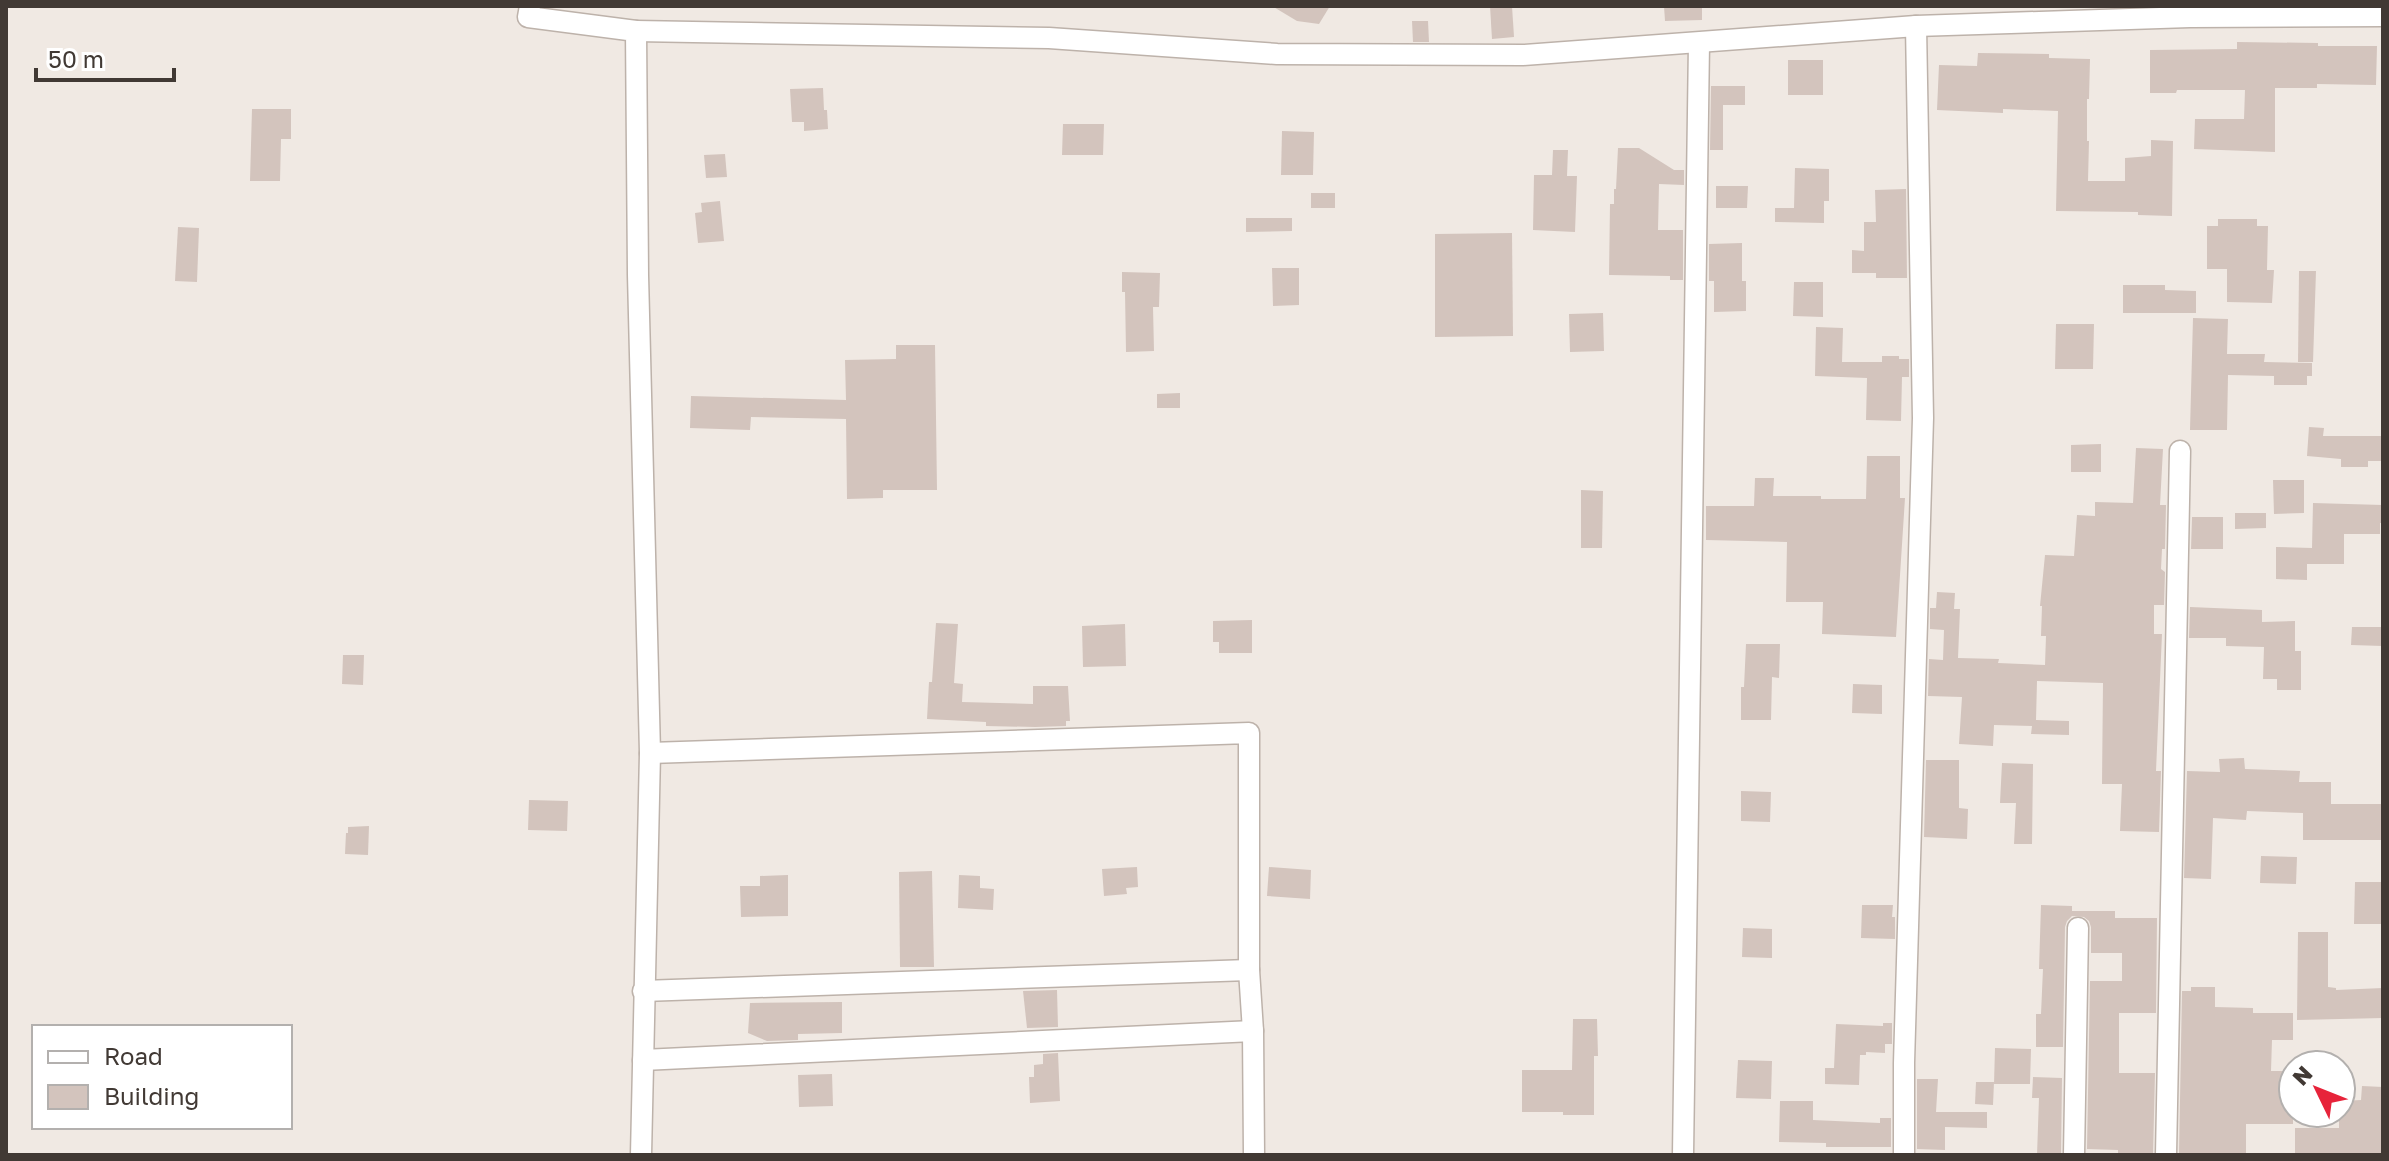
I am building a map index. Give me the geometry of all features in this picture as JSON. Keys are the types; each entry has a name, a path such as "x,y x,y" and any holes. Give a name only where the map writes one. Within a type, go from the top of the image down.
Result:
{"street":[{"path":"530,6 528,17 636,31 1049,38 1277,54 1523,55 1916,26 2190,17 2383,16"},
{"path":"1904,1155 1923,418 1916,26"},
{"path":"636,31 638,275 650,753 641,1155"},
{"path":"1683,1155 1699,43"},
{"path":"2166,1155 2180,451"},
{"path":"650,753 1249,733 1249,970 1254,1155"},
{"path":"2074,1155 2078,928"},
{"path":"643,991 1249,970"},
{"path":"643,1060 1253,1031"}],"building":[{"path":"1272,6 1330,6 1319,24 1297,21"},
{"path":"1490,6 1512,6 1514,37 1492,39"},
{"path":"1664,6 1702,6 1702,20 1665,21"},
{"path":"1412,21 1428,21 1429,42 1413,42"},
{"path":"2237,42 2377,46 2376,85 2317,84 2317,88 2275,88 2275,152 2194,149 2195,119 2244,119 2245,90 2150,93 2150,50 2237,49"},
{"path":"1978,53 2049,54 2049,58 2090,59 2088,181 2125,181 2125,158 2151,156 2151,140 2173,141 2172,216 2138,215 2138,212 2056,211 2058,111 2003,109 2003,113 1937,110 1939,65 1977,66"},
{"path":"1788,60 1823,60 1823,95 1788,95"},
{"path":"1711,86 1745,86 1745,105 1723,105 1723,150 1710,150"},
{"path":"823,88 828,129 804,131 804,122 792,122 790,89"},
{"path":"252,109 291,109 291,139 281,139 280,181 250,181"},
{"path":"1063,124 1104,124 1103,155 1062,155"},
{"path":"1282,131 1314,132 1313,175 1281,175"},
{"path":"1618,148 1639,148 1674,170 1684,170 1684,185 1659,184 1658,230 1683,230 1683,280 1670,280 1670,276 1609,275 1610,204 1614,204"},
{"path":"1553,150 1568,150 1567,176 1577,176 1575,232 1533,230 1534,175 1552,175"},
{"path":"725,154 727,177 706,178 704,155"},
{"path":"1795,168 1829,169 1829,201 1824,201 1824,223 1775,222 1775,208 1794,208"},
{"path":"1716,186 1748,186 1747,208 1716,208"},
{"path":"1906,189 1907,278 1876,278 1876,273 1852,273 1852,250 1864,251 1864,222 1876,222 1875,190"},
{"path":"1311,193 1335,193 1335,208 1311,208"},
{"path":"720,201 724,241 698,243 695,213 702,212 701,203"},
{"path":"1246,218 1292,218 1292,231 1246,232"},
{"path":"2218,219 2257,219 2257,226 2268,226 2267,270 2274,270 2272,303 2227,302 2227,269 2207,269 2207,226 2218,226"},
{"path":"178,227 199,228 197,282 175,281"},
{"path":"1512,233 1513,336 1435,337 1435,234"},
{"path":"1742,243 1746,311 1714,312 1714,281 1709,281 1709,244"},
{"path":"1272,268 1299,268 1299,305 1273,306"},
{"path":"2299,271 2316,271 2313,362 2298,362"},
{"path":"1122,272 1160,273 1159,307 1153,307 1154,351 1126,352"},
{"path":"1794,282 1823,282 1823,317 1793,316"},
{"path":"2123,285 2165,285 2165,290 2196,291 2196,313 2123,313"},
{"path":"1603,313 1604,351 1570,352 1569,314"},
{"path":"2193,318 2228,319 2227,354 2265,354 2264,362 2312,363 2312,376 2307,376 2307,385 2274,385 2274,376 2228,375 2227,430 2190,430"},
{"path":"2056,324 2094,324 2093,369 2055,369"},
{"path":"1816,327 1843,328 1842,362 1882,362 1882,356 1909,359 1909,377 1902,377 1901,421 1866,420 1867,378 1815,376"},
{"path":"896,345 935,345 937,490 883,490 883,498 847,499 846,419 751,417 750,430 690,428 691,396 846,400 845,360 896,359"},
{"path":"1180,393 1180,408 1157,408 1157,394"},
{"path":"2309,427 2324,428 2323,436 2383,436 2383,461 2368,461 2368,467 2341,467 2341,459 2307,456"},
{"path":"2101,444 2101,472 2071,472 2071,445"},
{"path":"2136,448 2163,449 2160,505 2166,505 2165,549 2162,549 2161,569 2165,572 2164,605 2154,605 2154,634 2162,634 2156,771 2161,771 2159,832 2120,831 2122,784 2102,784 2103,683 2037,681 2036,720 2069,721 2069,735 2031,734 2032,726 1994,725 1993,746 1959,744 1962,697 1928,696 1929,659 1943,660 1944,630 1930,629 1930,608 1936,608 1937,592 1955,593 1954,609 1960,609 1958,658 2045,665 2046,636 2041,636 2040,606 2045,555 2074,556 2077,515 2095,516 2095,502 2133,503"},
{"path":"1867,456 1900,456 1900,498 1905,498 1896,637 1822,634 1823,602 1786,602 1787,542 1706,540 1706,506 1754,506 1755,478 1774,478 1773,496 1866,499"},
{"path":"2273,480 2304,480 2304,513 2274,514"},
{"path":"1581,490 1603,491 1602,548 1581,548"},
{"path":"2313,503 2383,505 2380,534 2344,534 2344,564 2307,564 2307,580 2276,579 2276,547 2312,548"},
{"path":"2235,513 2266,513 2266,528 2235,529"},
{"path":"2192,517 2223,517 2223,549 2191,549"},
{"path":"2190,607 2262,610 2262,622 2295,621 2295,651 2301,651 2301,690 2277,690 2277,679 2263,679 2264,647 2226,646 2226,638 2189,638"},
{"path":"1252,620 1252,653 1219,653 1219,642 1213,642 1213,621"},
{"path":"936,623 958,624 954,683 963,684 962,702 1033,704 1033,686 1068,686 1070,721 1066,721 1066,726 1035,727 986,726 986,722 927,719"},
{"path":"1125,624 1126,666 1083,667 1082,626"},
{"path":"2352,627 2383,627 2383,646 2351,645"},
{"path":"1746,644 1780,644 1779,678 1772,677 1771,720 1741,720"},
{"path":"343,655 364,655 363,685 342,684"},
{"path":"1853,684 1882,685 1882,714 1852,713"},
{"path":"2244,758 2245,769 2300,771 2299,782 2331,782 2331,804 2383,804 2383,840 2303,840 2303,813 2247,811 2246,820 2213,818 2211,879 2184,878 2187,771 2220,772 2219,759"},
{"path":"1926,760 1959,760 1959,808 1968,809 1967,839 1924,837"},
{"path":"2002,763 2033,764 2032,844 2014,844 2016,803 2000,803"},
{"path":"1741,791 1771,792 1770,822 1741,821"},
{"path":"529,800 568,801 567,831 528,830"},
{"path":"369,826 368,855 345,854 348,827"},
{"path":"2261,856 2297,857 2296,884 2260,883"},
{"path":"1137,867 1138,887 1126,888 1127,894 1104,896 1102,869"},
{"path":"1269,867 1311,870 1310,899 1267,896"},
{"path":"932,871 934,967 900,967 899,872"},
{"path":"788,875 788,916 741,917 740,886 760,886 760,876"},
{"path":"959,875 980,876 980,888 994,889 993,910 958,908"},
{"path":"2355,882 2383,882 2383,924 2354,924"},
{"path":"1862,905 1893,905 1895,939 1861,938"},
{"path":"2041,905 2072,906 2072,911 2115,911 2115,918 2157,918 2156,1013 2119,1013 2119,1073 2155,1073 2153,1155 2118,1155 2118,1150 2087,1149 2090,981 2122,981 2122,953 2091,953 2091,927 2084,917 2072,916 2065,927 2063,1047 2036,1047 2036,1014 2041,1014 2043,969 2039,969"},
{"path":"1743,928 1772,929 1772,958 1742,957"},
{"path":"2298,932 2328,932 2328,987 2336,990 2383,988 2383,1018 2297,1020"},
{"path":"2191,987 2215,987 2215,1007 2253,1008 2253,1013 2293,1013 2293,1040 2272,1040 2271,1071 2277,1071 2277,1124 2246,1124 2246,1155 2179,1155 2182,991 2191,991"},
{"path":"1057,990 1058,1027 1027,1028 1023,991"},
{"path":"842,1002 842,1033 798,1034 798,1040 767,1041 748,1033 750,1003"},
{"path":"1573,1019 1597,1019 1594,1115 1522,1112 1522,1070 1572,1070"},
{"path":"1883,1023 1892,1023 1892,1044 1885,1044 1885,1053 1866,1052 1866,1055 1860,1055 1859,1085 1825,1084 1825,1068 1834,1068 1836,1024 1883,1026"},
{"path":"1995,1048 2031,1049 2030,1084 1994,1084"},
{"path":"1058,1053 1060,1101 1030,1103 1029,1077 1034,1077 1034,1065 1043,1064 1043,1054"},
{"path":"1738,1060 1772,1061 1771,1099 1736,1098"},
{"path":"832,1074 833,1106 799,1107 798,1075"},
{"path":"2033,1077 2062,1078 2061,1155 2037,1155 2039,1098 2032,1098"},
{"path":"1917,1079 1938,1079 1936,1112 1987,1112 1987,1128 1945,1127 1945,1150 1917,1149"},
{"path":"1976,1082 1994,1082 1993,1105 1975,1104"},
{"path":"2362,1086 2383,1087 2383,1155 2295,1155 2295,1129 2357,1129 2357,1100 2361,1100"},
{"path":"1780,1101 1813,1101 1813,1120 1880,1123 1880,1118 1891,1118 1891,1147 1826,1147 1826,1143 1779,1142"}]}
